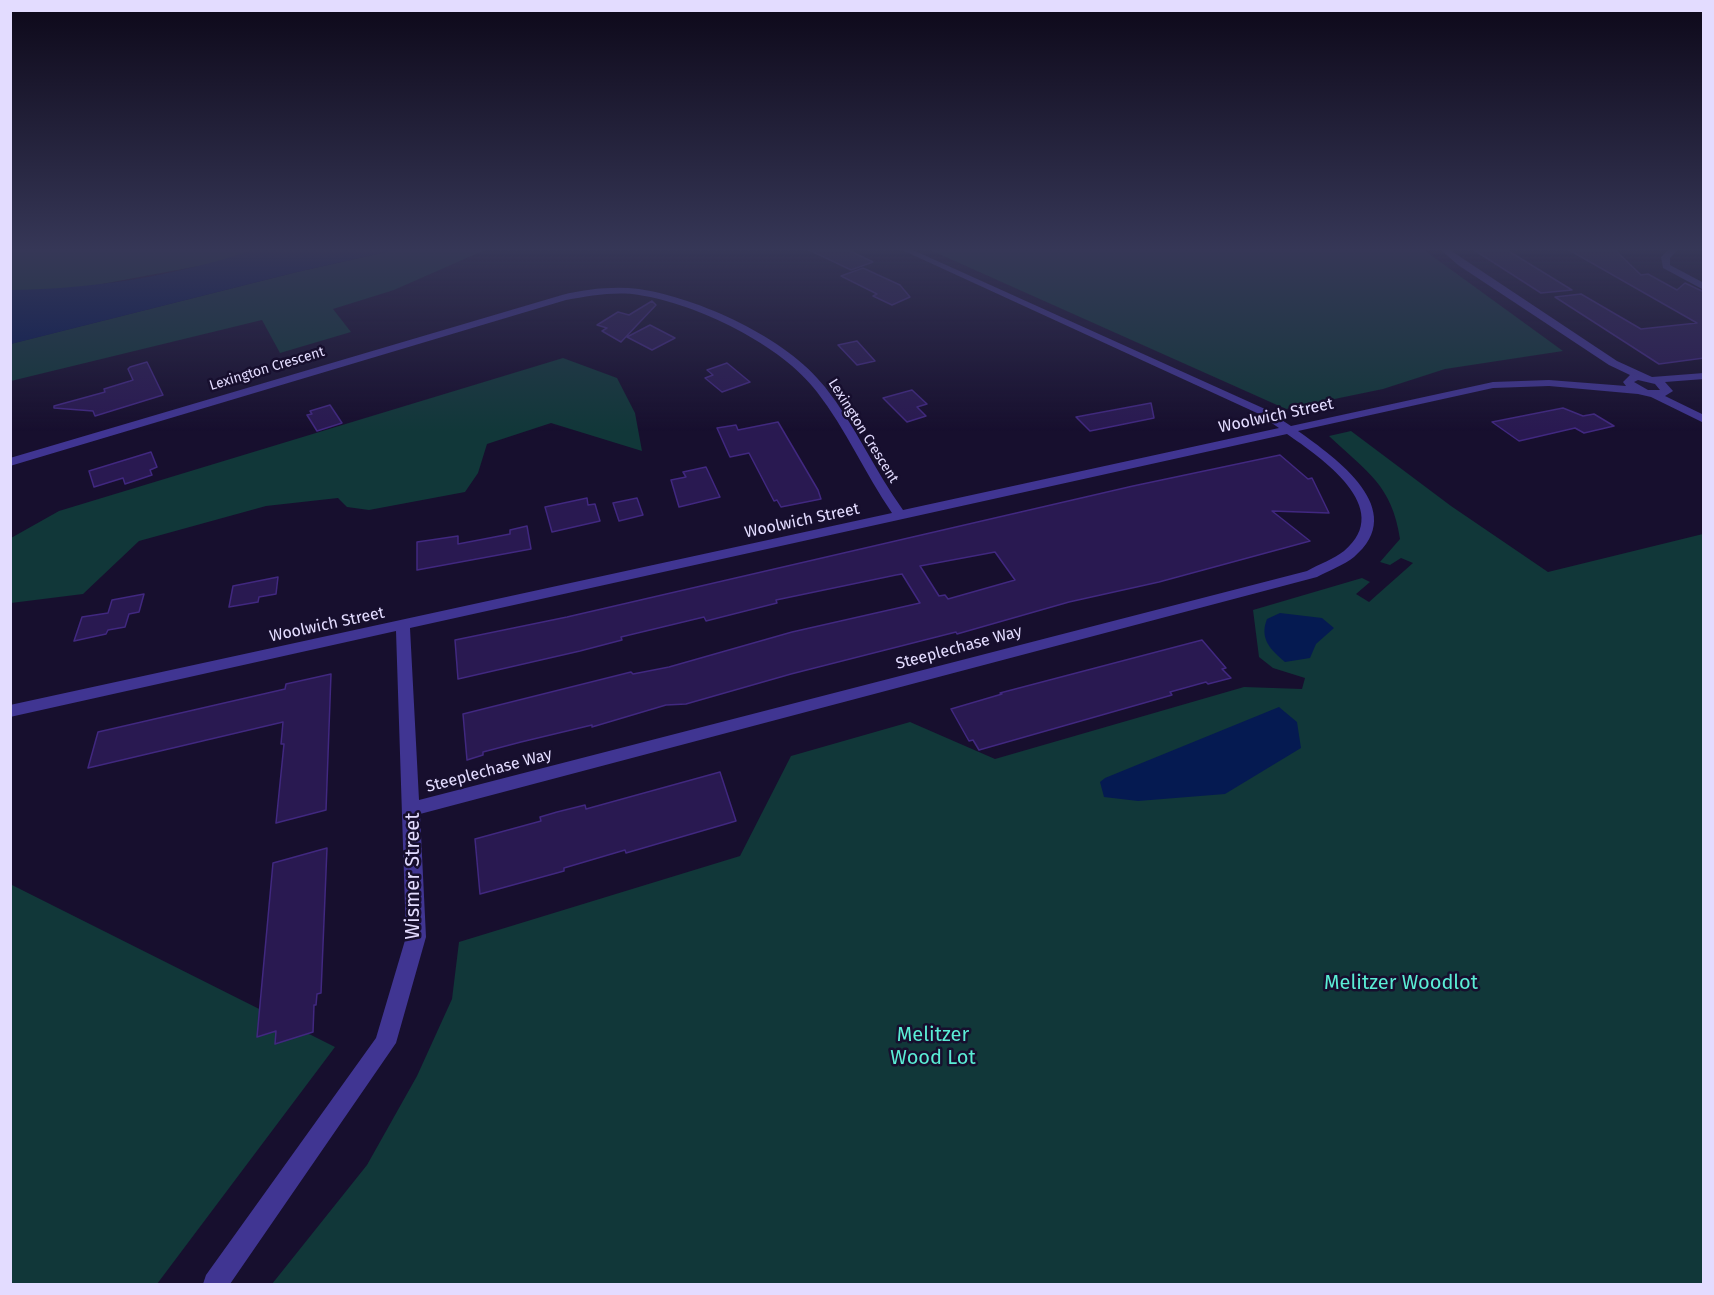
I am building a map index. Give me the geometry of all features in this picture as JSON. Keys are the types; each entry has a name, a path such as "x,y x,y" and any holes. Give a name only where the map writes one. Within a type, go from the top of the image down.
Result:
{"street":[{"name":"Lexington Crescent","path":"10,462 520,310"},
{"name":"Lexington Crescent","path":"700,310 794,362 820,388 901,516"},
{"name":"Steeplechase Way","path":"413,809 1312,574 1349,556 1363,540 1371,521 1365,500 1351,479 1289,430 1261,411 1039,310"},
{"path":"1532,310 1613,363 1649,379 1704,376"},
{"path":"1613,363 1629,381"},
{"name":"Woolwich Street","path":"1602,386 1649,379 1667,390 1703,420"},
{"name":"Woolwich Street","path":"1629,381 1646,393 1703,420"},
{"name":"Woolwich Street","path":"10,711 1493,385 1549,383 1602,386 1646,393 1667,390"},
{"path":"1667,390 1704,386"},
{"name":"Wismer Street","path":"215,1284 386,1043 416,937 413,809 403,626"}],"green space":[{"path":"144,310 334,310 351,332 280,353 262,320 11,381 10,344"},
{"path":"1065,310 1507,310 1563,351 1445,369 1383,389 1286,409"},
{"path":"563,358 617,378 635,413 642,451 551,423 487,444 478,473 465,492 369,510 347,507 338,498 266,506 139,541 83,594 11,603 11,538 59,511"},
{"name":"Melitzer Woodlot","path":"1351,431 1451,506 1548,572 1703,534 1703,1284 272,1284 367,1165 417,1076 452,999 459,942 740,856 791,756 910,722 995,759 1244,687 1302,689 1305,678 1273,668 1259,657 1253,610 1362,578 1370,582 1356,594 1369,602 1413,563 1401,558 1390,565 1380,562 1400,539 1391,505 1384,492 1366,470 1329,436"},
{"path":"10,884 335,1047 157,1284 11,1284"}],"water":[{"path":"11,310 144,310 11,344"},
{"path":"1280,613 1322,618 1334,628 1316,644 1310,658 1285,662 1271,648 1264,632 1267,619"},
{"path":"1279,707 1297,722 1301,748 1225,794 1138,801 1104,797 1100,782 1105,778"}],"building":[{"path":"637,310 651,310 621,342 602,331 607,328 597,325 618,312 629,315"},
{"path":"1576,310 1609,310 1641,329 1697,323 1675,310 1704,310 1704,358 1659,364"},
{"path":"650,325 675,338 652,350 627,337"},
{"path":"857,341 875,361 857,365 838,345"},
{"path":"147,362 163,395 95,416 93,411 54,408 54,406 105,392 104,389 133,380 128,369"},
{"path":"727,363 750,382 722,392 705,378 713,375 707,370"},
{"path":"912,390 927,404 917,407 926,416 907,422 883,398"},
{"path":"1151,403 1154,418 1090,431 1076,417"},
{"path":"330,405 342,423 317,431 307,415 312,414 310,411"},
{"path":"1563,408 1583,416 1594,414 1614,426 1584,433 1575,428 1519,441 1492,422"},
{"path":"778,422 821,499 781,507 777,500 774,501 749,453 730,457 717,428 736,425 738,430"},
{"path":"151,452 157,467 150,470 152,475 125,484 123,478 94,487 89,471"},
{"path":"1280,455 1308,479 1312,478 1329,513 1272,511 1310,541 1159,582 1069,602 957,634 956,632 791,674 686,704 666,705 592,727 592,725 521,742 483,752 483,755 467,760 463,714 631,672 633,674 669,667 792,632 920,603 902,574 776,600 777,603 706,621 704,617 621,637 622,640 580,651 458,679 455,640 567,617 1133,486","holes":["995,552 1015,580 948,599 945,595 939,596 920,566"]},
{"path":"706,467 720,497 679,507 671,480 686,477 683,472"},
{"path":"587,498 588,505 595,504 600,521 552,532 545,507"},
{"path":"637,498 643,515 619,521 613,503"},
{"path":"527,526 531,549 417,570 417,542 458,536 458,544 510,534 510,530"},
{"path":"278,577 276,594 259,597 258,602 229,607 233,586"},
{"path":"144,594 139,612 129,614 125,627 74,641 82,617 108,613 112,600"},
{"path":"1202,640 1226,668 1222,669 1231,678 1170,692 1172,695 979,750 973,740 969,741 951,709 1002,694 1000,693"},
{"path":"331,674 326,810 276,823 284,744 281,744 283,722 88,768 98,732 285,689 286,684"},
{"path":"720,772 736,821 626,853 625,850 564,868 564,871 480,894 475,839 541,821 540,817 557,812 585,805 586,809"},
{"path":"327,848 321,993 317,994 316,1005 314,1005 313,1032 275,1044 276,1031 257,1037 273,863"}],"park label":[{"name":"Melitzer Wood Lot","path":"933,1046"}]}
